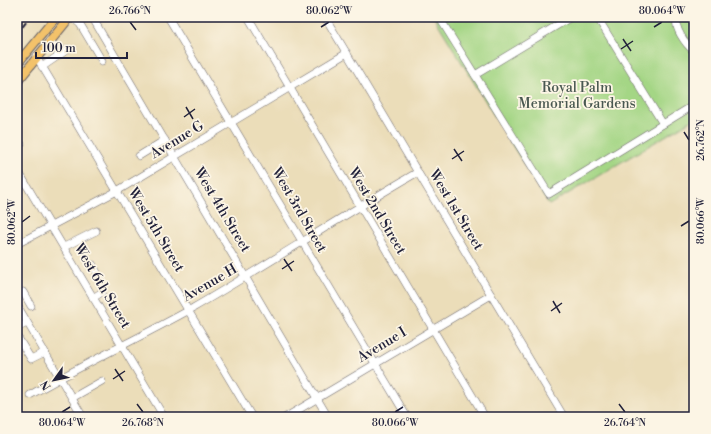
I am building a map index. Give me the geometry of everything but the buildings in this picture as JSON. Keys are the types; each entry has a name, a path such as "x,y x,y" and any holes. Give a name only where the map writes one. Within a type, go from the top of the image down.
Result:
{"main road":[{"path":"17,64 56,17"},
{"path":"17,82 36,56 71,17"}],"street":[{"path":"71,17 80,24 101,58 110,48"},
{"name":"West 4th Street","path":"92,17 166,140 328,417"},
{"name":"West 3rd Street","path":"168,17 407,417"},
{"name":"West 2nd Street","path":"248,17 485,417"},
{"name":"West 1st Street","path":"325,17 564,417"},
{"path":"440,17 549,194 694,105"},
{"path":"475,75 571,17"},
{"path":"597,17 663,124"},
{"path":"678,17 676,26 689,47 694,51"},
{"path":"42,67 65,51 49,41"},
{"name":"Avenue G","path":"17,244 117,191 347,53"},
{"name":"West 5th Street","path":"36,56 252,417"},
{"path":"139,156 166,140"},
{"name":"West 6th Street","path":"17,169 164,417"},
{"name":"Avenue H","path":"30,395 122,347 246,277 359,206 418,172"},
{"path":"64,247 96,231"},
{"path":"93,264 102,282 102,292 93,298"},
{"path":"23,292 31,306"},
{"name":"Avenue I","path":"286,417 491,294"},
{"path":"27,299 17,305 83,417"},
{"path":"17,328 27,322"},
{"path":"17,336 31,360 45,352"},
{"path":"72,398 102,381"}],"green space":[{"name":"Royal Palm Memorial Gardens","path":"434,17 694,17 694,119 549,205"}],"railway":[{"path":"17,34 30,17"}]}
